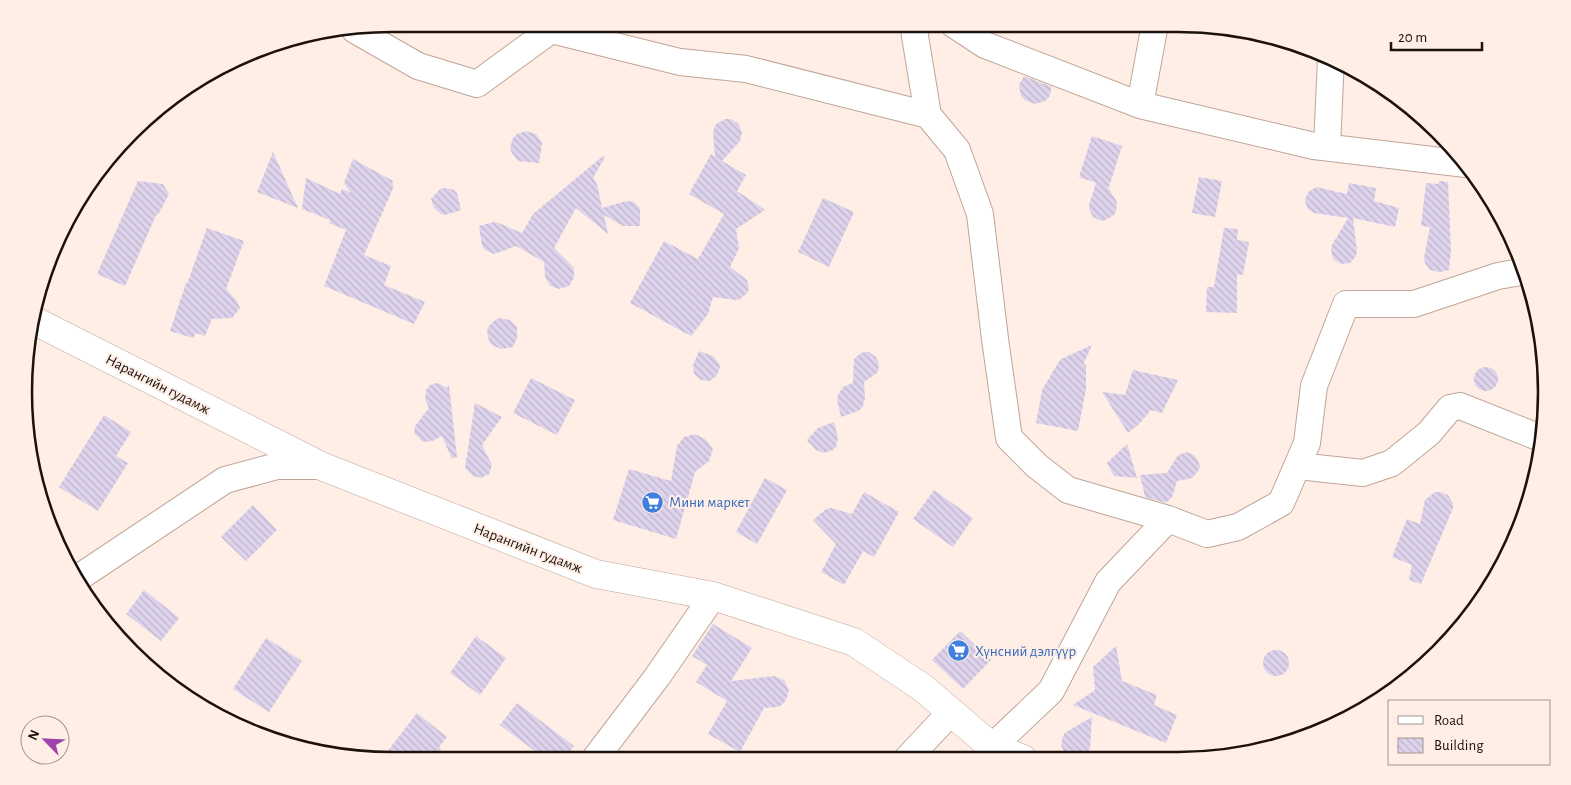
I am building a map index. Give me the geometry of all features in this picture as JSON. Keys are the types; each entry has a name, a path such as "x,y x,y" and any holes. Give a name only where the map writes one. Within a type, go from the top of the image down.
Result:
{"main road":[{"name":"Нарангийн гудамж","path":"39,323 321,466 596,574 713,596 854,642 923,688 992,747 1005,752"}],"street":[{"path":"362,34 418,66 477,84 548,32"},
{"path":"559,32 680,62 746,69 928,116"},
{"path":"914,32 928,116 957,150 980,214 1009,438 1037,466 1068,490 1168,519 1207,534 1238,527 1281,503 1307,443 1314,386 1346,304 1414,304 1498,276 1517,273"},
{"path":"965,32 985,45 1140,105 1314,146 1455,163"},
{"path":"1140,105 1154,32"},
{"path":"1328,147 1331,67"},
{"path":"1298,466 1364,473 1392,463 1429,433 1450,408 1460,406 1535,436"},
{"path":"83,575 225,480 277,466 321,466"},
{"path":"992,747 1052,691 1108,582 1168,519"},
{"path":"600,752 657,677 713,596"},
{"path":"913,752 951,712"}],"building":[{"path":"1024,76 1052,87 1049,97 1045,101 1035,104 1021,96 1019,85"},
{"path":"725,119 738,123 742,132 740,141 722,161 746,175 737,191 765,210 736,229 739,248 730,267 747,280 749,289 747,293 736,300 713,297 708,314 691,336 630,303 664,241 698,259 724,214 689,194 711,154 715,157 713,132 716,124"},
{"path":"526,131 536,134 542,143 539,163 518,161 512,153 510,148 513,138 517,134"},
{"path":"1092,136 1122,146 1109,187 1107,186 1117,202 1116,211 1114,215 1102,221 1093,217 1089,209 1096,183 1079,177"},
{"path":"273,152 298,208 257,192"},
{"path":"603,156 605,157 593,178 597,184 602,208 626,201 634,202 640,208 640,226 623,226 604,215 608,234 576,208 554,248 574,268 574,278 569,286 559,289 550,286 545,277 544,262 516,246 494,254 485,250 482,246 479,226 494,222 522,233 533,214"},
{"path":"353,159 393,181 392,184 394,186 364,255 391,266 384,285 425,302 414,324 324,286 346,230 329,223 330,220 302,209 306,178 340,194 342,189 351,193 344,183"},
{"path":"1199,177 1222,181 1215,217 1192,213"},
{"path":"138,181 163,184 169,194 158,215 156,215 125,286 97,274"},
{"path":"1439,181 1448,182 1451,251 1449,270 1439,272 1430,270 1425,263 1424,258 1430,227 1421,226 1426,183 1438,184"},
{"path":"1349,183 1376,188 1374,201 1399,208 1395,227 1353,218 1356,256 1350,263 1341,264 1333,259 1331,250 1348,218 1314,213 1307,208 1305,200 1308,192 1316,187 1347,194"},
{"path":"440,189 454,190 457,193 461,210 445,215 434,208 431,199"},
{"path":"823,198 854,212 829,267 798,252"},
{"path":"207,228 244,241 226,289 236,300 240,308 232,318 212,319 205,336 196,333 193,338 170,331"},
{"path":"1224,228 1238,229 1237,240 1249,242 1243,275 1237,274 1237,313 1206,312 1207,287 1214,287"},
{"path":"500,318 510,320 517,327 517,338 513,347 501,349 492,345 489,341 488,327"},
{"path":"1092,345 1083,365 1086,364 1086,389 1078,431 1036,423 1042,390 1058,363 1061,359"},
{"path":"699,351 713,356 719,363 720,367 717,375 710,381 701,380 694,374 693,365"},
{"path":"865,352 869,352 876,357 879,365 878,372 864,382 865,399 862,408 841,417 837,399 838,395 843,387 853,383 854,359"},
{"path":"1486,367 1495,370 1498,379 1495,388 1486,391 1477,388 1474,379 1477,370"},
{"path":"1133,370 1178,380 1162,413 1151,410 1128,433 1102,392 1125,395"},
{"path":"531,378 575,400 557,435 513,413"},
{"path":"437,383 447,388 449,385 457,457 452,459 442,436 432,441 423,442 414,433 415,426 429,408 425,399 426,390 430,385"},
{"path":"475,403 502,417 482,445 492,465 489,474 481,478 473,476 465,468"},
{"path":"104,415 131,432 116,456 128,463 98,511 59,487"},
{"path":"834,422 838,438 836,447 824,453 816,450 807,440 818,428"},
{"path":"695,434 705,439 713,449 709,461 695,472 676,539 613,520 629,469 671,481 677,446 684,437"},
{"path":"1127,444 1137,478 1114,476 1107,463"},
{"path":"1187,452 1195,456 1199,463 1200,468 1195,475 1192,478 1177,481 1172,497 1166,503 1145,497 1140,475 1167,473 1176,458 1180,454"},
{"path":"765,478 787,490 757,544 736,532"},
{"path":"934,490 973,518 953,547 913,519"},
{"path":"864,492 899,512 874,557 863,551 844,585 821,572 836,544 813,520 826,509 831,508 852,514"},
{"path":"1435,492 1448,495 1453,503 1453,508 1421,584 1409,580 1412,565 1392,557 1407,519 1420,524 1425,500"},
{"path":"253,505 277,530 246,561 221,537"},
{"path":"144,590 179,618 161,641 126,614"},
{"path":"713,624 752,648 731,681 774,676 784,680 789,690 783,704 778,707 764,708 740,752 708,734 727,701 696,682 707,665 692,656"},
{"path":"960,631 991,660 963,689 932,660"},
{"path":"476,636 506,658 480,695 450,673"},
{"path":"266,638 302,661 269,712 233,689"},
{"path":"1116,646 1122,681 1157,695 1154,705 1177,715 1166,743 1073,705 1095,690 1093,667"},
{"path":"1276,650 1285,654 1289,663 1285,672 1276,676 1267,672 1263,663 1267,654"},
{"path":"517,703 574,746 570,752 536,752 500,725"},
{"path":"417,713 447,737 439,747 442,752 387,752"},
{"path":"1092,717 1090,748 1088,752 1065,752 1061,746 1066,732"}],"place":[{"name":"Мини маркет","path":"653,502"},
{"name":"Хүнсний дэлгүүр","path":"959,651"}]}
